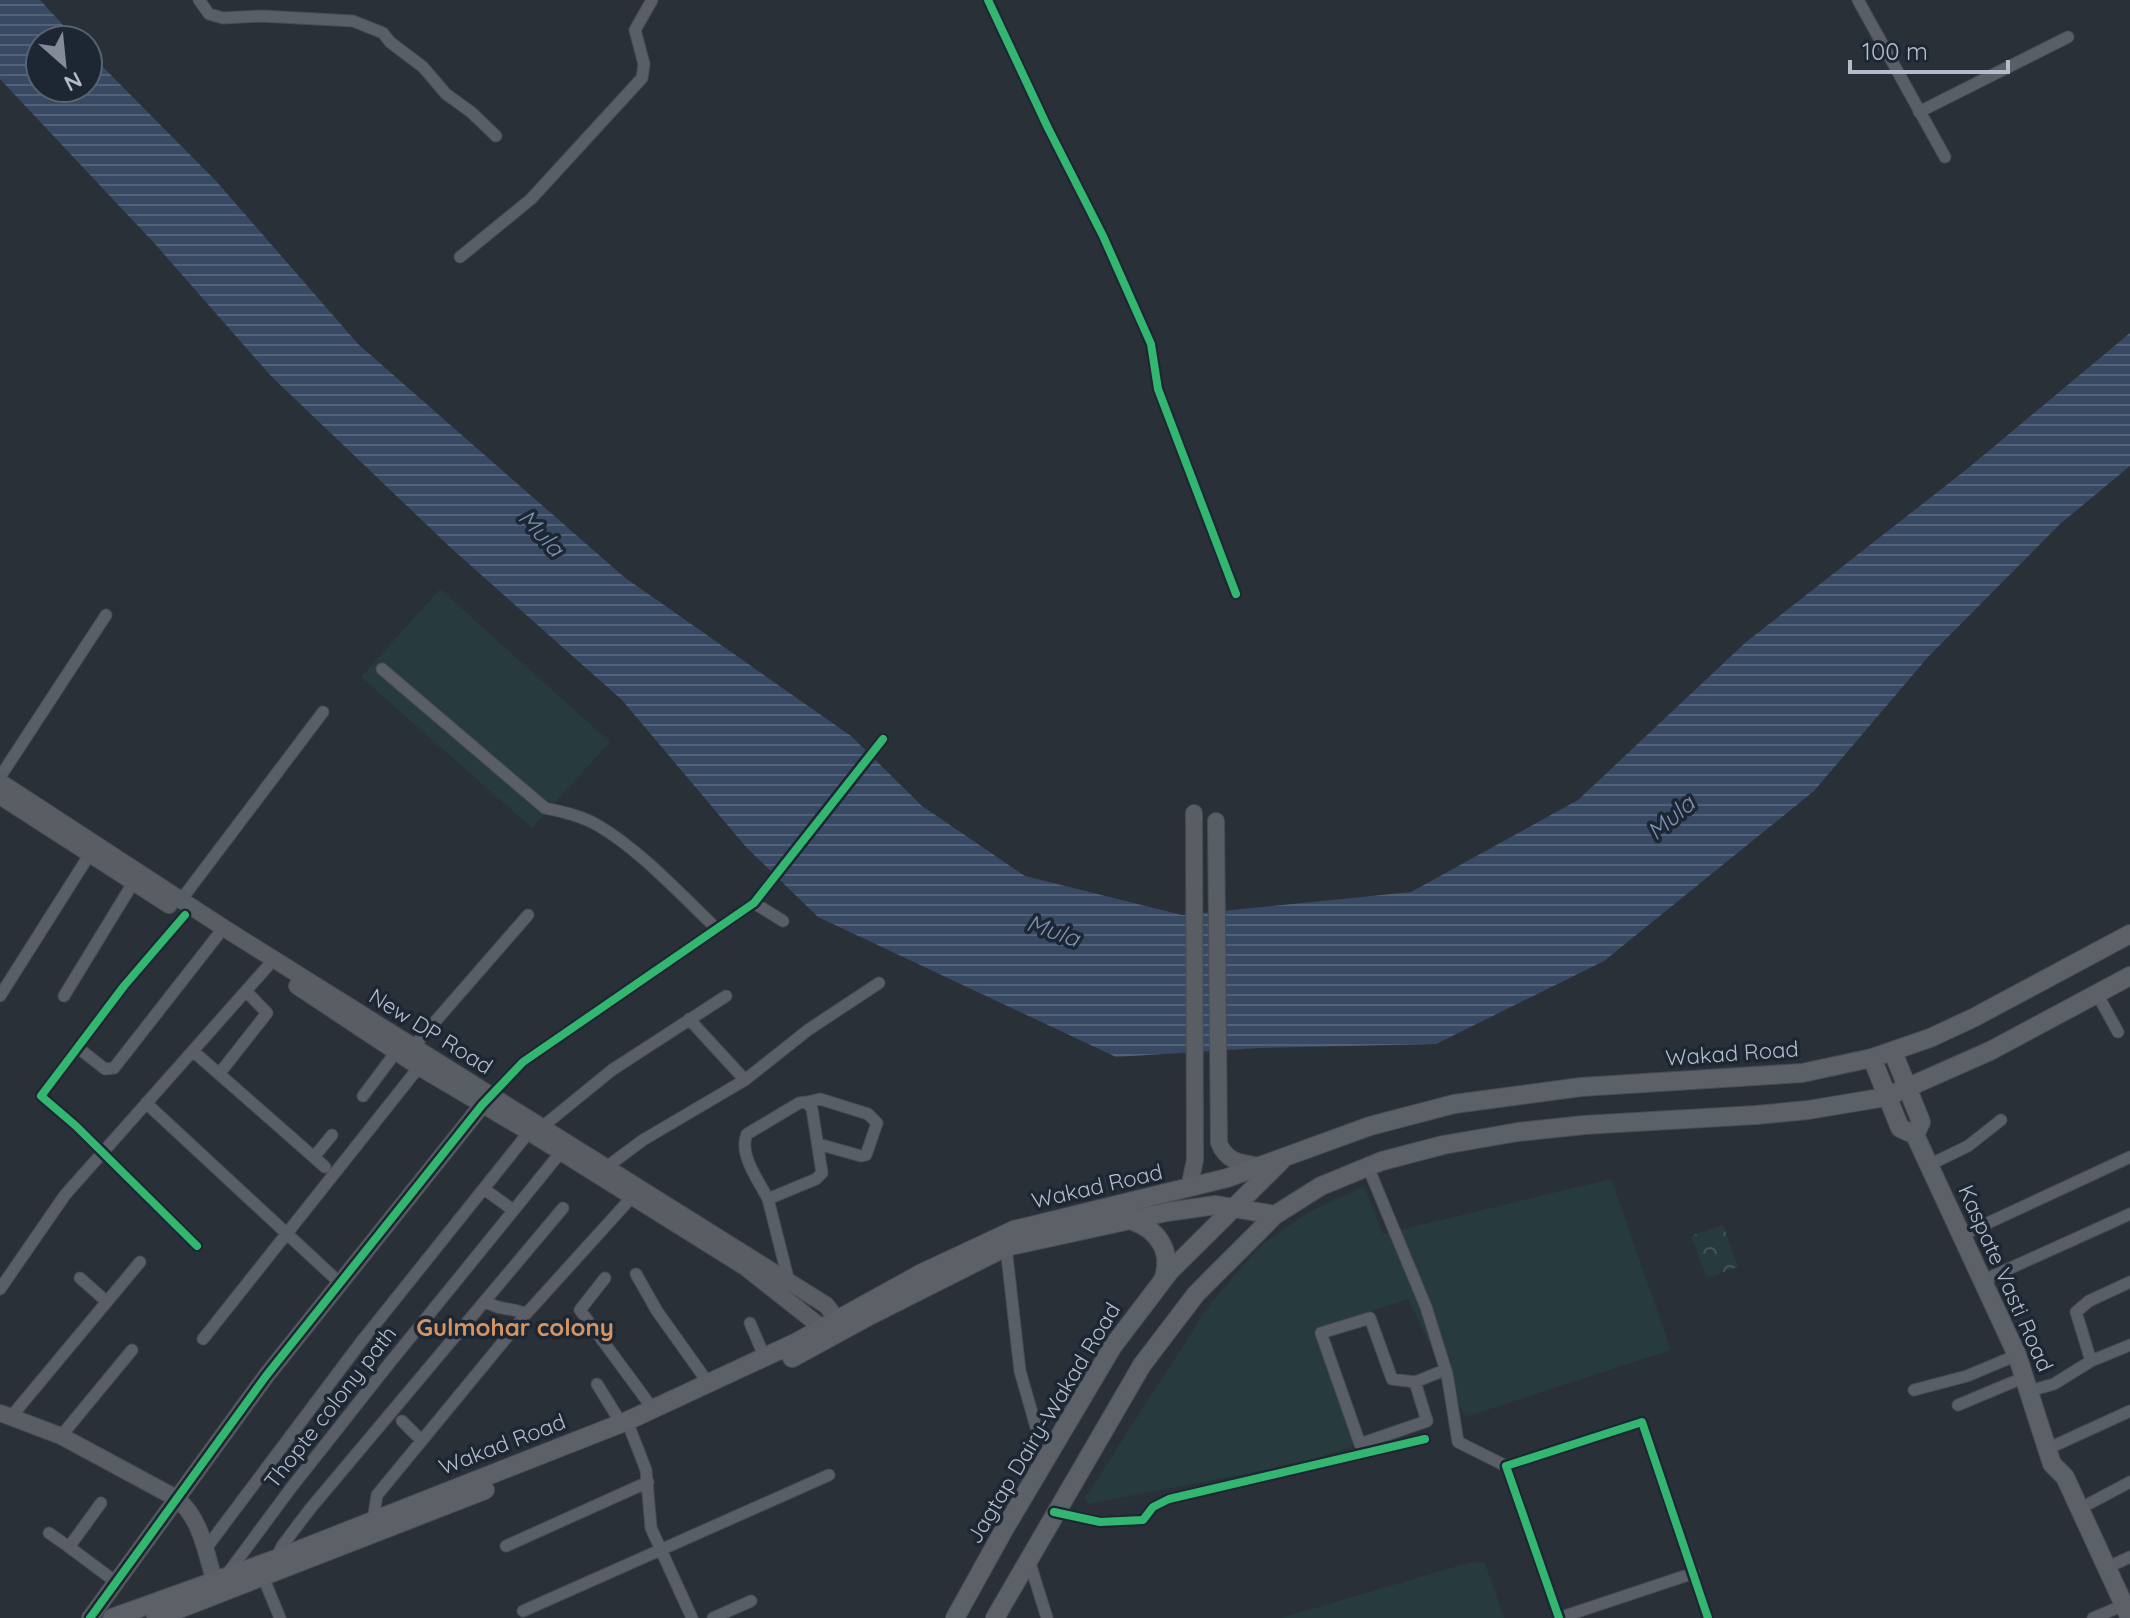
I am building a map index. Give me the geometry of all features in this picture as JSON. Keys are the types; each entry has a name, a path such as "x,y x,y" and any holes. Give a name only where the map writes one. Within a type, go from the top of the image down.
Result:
{"main road":[{"name":"New DP Road","path":"0,780 133,883 183,907 218,935 419,1067 608,1166 826,1305 833,1328"},
{"name":"New DP Road","path":"0,796 413,1047 486,1100"},
{"path":"1189,1188 1195,1160 1194,813"},
{"path":"1216,821 1219,1143 1223,1155 1236,1163 1261,1166"},
{"name":"Wakad Road","path":"156,1618 219,1584 373,1520 744,1382 833,1328 1014,1230 1212,1182 1370,1126 1454,1104 1581,1087 1802,1073 1872,1058 1973,1018 2130,934"},
{"path":"995,1618 1142,1365 1196,1294 1290,1203 1321,1186 1368,1167 1443,1145 1518,1132 1769,1114 1886,1097 1990,1051 2130,976"},
{"path":"1893,1052 1921,1122 1915,1135"},
{"name":"Kaspate Vasti Road","path":"1872,1058 1900,1128 1915,1135 1984,1280 2017,1355 2052,1464 2065,1477 2128,1614"},
{"path":"90,1618 266,1376 486,1100"},
{"name":"New DP Road","path":"536,1130 561,1152 745,1267 833,1328"},
{"name":"Jagtap Dairy-Wakad Road","path":"955,1618 1113,1346 1163,1280 1283,1159"},
{"path":"1212,1182 1276,1193 1290,1203"},
{"name":"Wakad Road","path":"112,1618 219,1584 263,1577 626,1425 653,1409 1006,1247 1167,1212 1216,1205 1275,1215"},
{"path":"1133,1221 1149,1230 1162,1244 1167,1258 1163,1280"},
{"path":"5,1416 61,1436 176,1498 189,1509 197,1523 204,1551 219,1584"}],"street":[{"path":"199,0 209,14 223,18 261,16 353,21 383,33 423,67 446,94 496,136"},
{"path":"460,257 531,199 642,78 644,64 635,30 652,0"},
{"path":"988,0 1103,236 1151,344 1158,389 1236,594"},
{"path":"1858,0 1945,157"},
{"path":"1919,112 2068,37"},
{"path":"0,780 106,615"},
{"path":"382,669 545,808 572,813 599,826 645,862 717,929"},
{"path":"197,1246 41,1096 183,907 323,712"},
{"path":"486,1100 523,1062 754,903 883,739"},
{"path":"0,996 92,850"},
{"path":"64,996 133,883"},
{"path":"754,903 783,921"},
{"path":"413,1047 528,915"},
{"path":"77,1047 105,1069 114,1068 218,935"},
{"path":"0,1289 65,1195 268,966"},
{"path":"608,1166 643,1140 745,1080 808,1030 879,983"},
{"path":"219,1074 267,1013 246,991"},
{"path":"2097,994 2118,1032"},
{"path":"204,1551 361,1342 484,1189 536,1130 612,1070 726,996"},
{"path":"689,1019 745,1080"},
{"path":"194,1052 325,1167"},
{"path":"363,1096 396,1052"},
{"path":"203,1339 419,1067"},
{"path":"790,1283 768,1199 743,1142 747,1134 799,1103 820,1099 868,1114 877,1123 866,1155 818,1144"},
{"path":"768,1199 816,1179 822,1173 812,1109 807,1102"},
{"path":"146,1103 340,1283"},
{"path":"1929,1165 1968,1146 2001,1120"},
{"path":"314,1157 332,1135"},
{"name":"Thopte colony path","path":"219,1584 291,1488 561,1152"},
{"path":"1962,1235 2130,1157"},
{"path":"1368,1167 1426,1307 1445,1370 1458,1442 1506,1466 1559,1618 1694,1573"},
{"path":"484,1189 513,1210"},
{"path":"373,1520 377,1495 421,1440 526,1314 632,1197"},
{"path":"276,1559 310,1509 563,1208"},
{"path":"1984,1280 2130,1214"},
{"path":"1006,1247 1020,1371 1036,1427"},
{"path":"5,1416 140,1262"},
{"path":"636,1274 657,1311 709,1384"},
{"path":"80,1278 107,1302"},
{"path":"605,1278 580,1310 653,1409"},
{"path":"2091,1361 2076,1312 2089,1301 2130,1283"},
{"path":"485,1301 492,1306 517,1309 526,1314"},
{"path":"1415,1382 1427,1421 1360,1444 1321,1333 1370,1318 1392,1379 1415,1382 1445,1370"},
{"path":"750,1323 765,1358"},
{"path":"1958,1405 2027,1384 2054,1384 2091,1361 2130,1345"},
{"path":"61,1436 132,1350"},
{"path":"1914,1390 1967,1376 2017,1355"},
{"path":"597,1384 626,1425 648,1482 650,1522 692,1618"},
{"path":"2047,1449 2130,1411"},
{"path":"402,1421 421,1440"},
{"path":"1506,1466 1642,1422 1708,1618"},
{"path":"1054,1512 1100,1522 1143,1520 1153,1507 1169,1499 1425,1439"},
{"path":"523,1611 829,1475"},
{"path":"506,1546 648,1482"},
{"path":"2079,1509 2130,1482"},
{"path":"69,1547 101,1503"},
{"path":"49,1533 116,1582"},
{"path":"1028,1557 1047,1618"},
{"path":"2106,1568 2130,1557"},
{"path":"263,1577 280,1618"},
{"path":"713,1618 751,1601"},
{"path":"2093,1618 2128,1614"}],"green space":[{"path":"440,589 610,742 532,828 361,677"},
{"path":"1611,1179 1671,1350 1465,1417 1408,1299 1316,1329 1354,1446 1302,1463 1088,1504 1085,1498 1210,1304 1261,1245 1309,1212 1364,1186 1383,1234"},
{"path":"1723,1225 1738,1267 1707,1278 1691,1236"},
{"path":"1471,1562 1485,1563 1504,1618 1281,1618"}],"water":[{"name":"Mula","path":"0,0 40,0 62,24 24,24 24,104 104,104 104,68 216,181 358,344 624,577 851,736 922,806 1025,876 1182,915 1411,892 1578,800 1746,642 1967,469 2130,333 2130,466 2060,524 1928,657 1814,791 1604,961 1436,1044 1259,1048 1116,1057 818,917 746,847 622,700 451,548 271,376 155,244 0,79"}],"cycle path":[{"path":"988,0 1103,236 1151,344 1158,389 1236,594"},
{"path":"90,1618 266,1376 482,1105 523,1062 754,903 883,739"},
{"path":"185,915 124,986 41,1096 76,1126 197,1246"},
{"path":"1559,1618 1506,1466 1642,1422 1708,1618"},
{"path":"1054,1512 1100,1522 1143,1520 1153,1507 1169,1499 1425,1439"}],"district":[{"name":"Gulmohar colony","path":"515,1328"}]}
